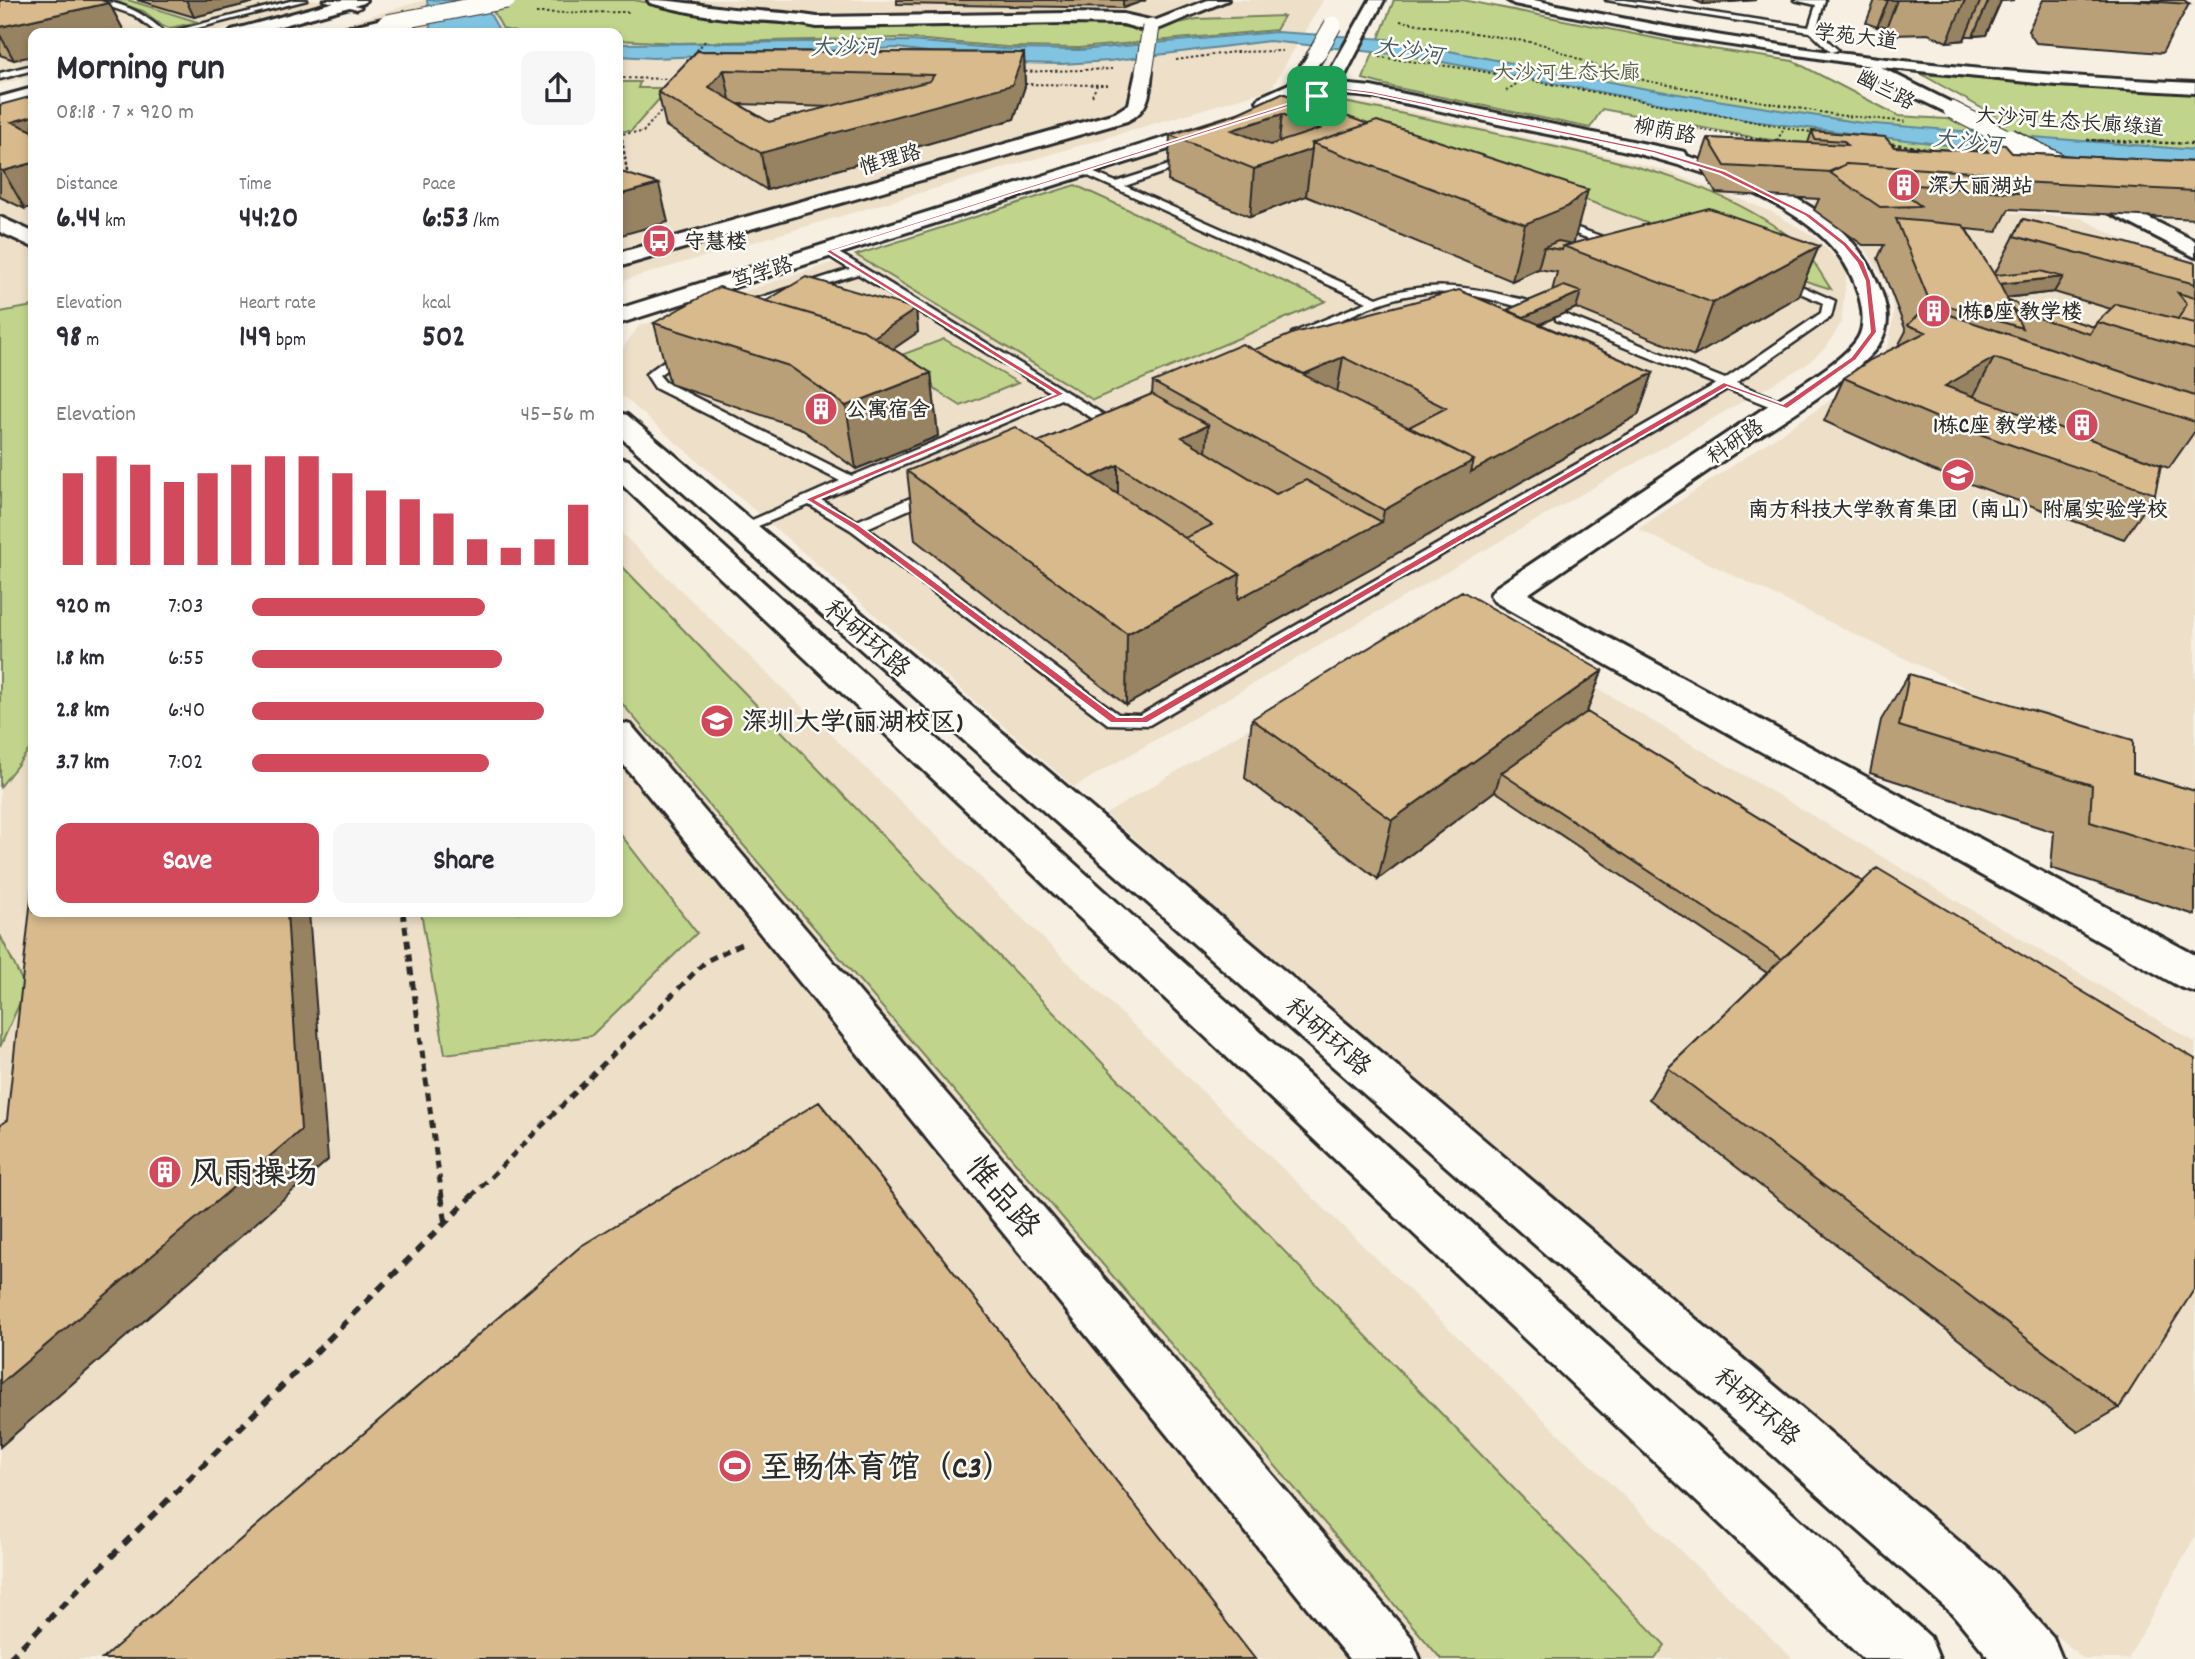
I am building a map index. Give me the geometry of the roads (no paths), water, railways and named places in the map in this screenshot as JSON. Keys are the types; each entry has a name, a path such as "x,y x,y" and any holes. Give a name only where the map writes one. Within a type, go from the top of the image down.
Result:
{"street":[{"path":"364,28 507,0"},
{"path":"655,0 700,9 745,15 787,16 817,22 1055,18 1123,19 1152,26 1221,0"},
{"path":"1329,88 1353,55 1377,0"},
{"name":"学苑大道","path":"1514,0 1649,28 1839,55 2050,80 2195,88"},
{"name":"学苑大道","path":"1539,0 1674,27 1839,55 2030,72 2195,81"},
{"path":"258,28 353,4 379,1"},
{"path":"282,28 353,4"},
{"path":"1298,85 1343,8"},
{"name":"惟理路","path":"623,259 1134,112 1138,107 1152,26"},
{"name":"幽兰路","path":"1839,55 2087,179 2150,207 2195,233"},
{"name":"幽兰路","path":"1839,55 1846,68 1919,115 2051,175 2195,250"},
{"name":"柳荫路","path":"1298,85 1382,94 1655,152 1764,171"},
{"name":"笃学路","path":"623,298 1280,97 1298,85"},
{"path":"0,94 28,87"},
{"name":"笃学路","path":"623,315 1082,171 1270,118 1329,88"},
{"path":"0,102 28,94"},
{"name":"科研路","path":"1655,152 1723,173 1774,197 1827,229 1860,262 1868,281 1873,332 1853,359 1506,595 2195,975"},
{"path":"2069,203 2150,207"},
{"path":"0,223 28,238"},
{"name":"科研环路","path":"623,426 1974,1593 2031,1659"},
{"name":"科研环路","path":"623,471 1908,1659"},
{"name":"惟品路","path":"623,740 1389,1659"}],"lane":[{"path":"94,0 137,13 155,28"},
{"path":"190,28 303,0"},
{"path":"327,0 353,4"},
{"path":"1610,0 1812,30 1839,55"},
{"path":"1798,0 1820,1 1812,30"},
{"path":"0,76 28,69"},
{"path":"1115,186 1205,157"},
{"path":"1082,171 1377,302"},
{"path":"1541,218 1632,251"},
{"path":"828,251 1102,418"},
{"path":"736,317 757,302 860,270"},
{"path":"810,499 856,527 1115,720 1143,721 1726,384 1828,314 1829,301 1761,274"},
{"path":"1277,344 1398,292 1431,287 1474,290 1535,307"},
{"path":"1560,317 1784,407"},
{"path":"694,345 652,374 660,385 853,482"},
{"path":"741,528 1061,394"},
{"path":"856,527 942,489"}],"water":[{"path":"427,0 482,0 498,28 430,28"},
{"name":"大沙河","path":"1276,32 1386,39 1647,89 1862,123 2195,150 2195,165 1971,148 1752,121 1411,56 1269,41 1109,61 1062,64 1013,63 897,48 654,58 623,56 623,44 910,41 1004,49 1080,50"}],"place":[{"name":"深大丽湖站","path":"1904,185"},
{"name":"守慧楼","path":"659,241"},
{"name":"1栋B座 教学楼","path":"1934,311"},
{"name":"公寓宿舍","path":"821,409"},
{"name":"1栋C座 教学楼","path":"2082,425"},
{"name":"南方科技大学教育集团（南山）附属实验学校","path":"1958,475"},
{"name":"深圳大学(丽湖校区)","path":"717,721"},
{"name":"风雨操场","path":"165,1172"},
{"name":"至畅体育馆（C3）","path":"735,1466"}],"park label":[{"name":"大沙河生态长廊","path":"1567,72"}]}
